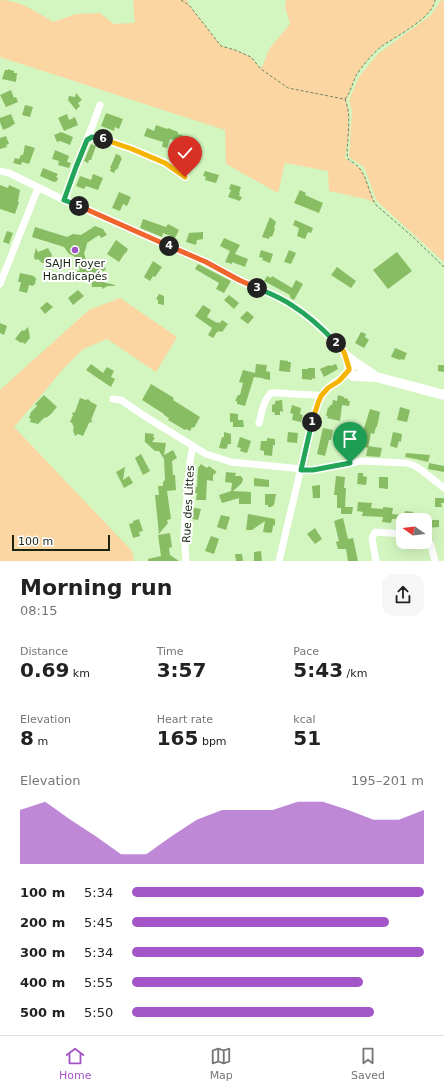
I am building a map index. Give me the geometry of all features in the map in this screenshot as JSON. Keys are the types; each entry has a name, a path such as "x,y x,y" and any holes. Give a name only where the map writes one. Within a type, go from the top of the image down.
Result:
{"street":[{"path":"64,200 100,105"},
{"path":"87,140 92,137 132,149 165,163 185,177"},
{"path":"0,171 206,262 239,280 293,305 316,322 344,352 354,360 355,370"},
{"path":"0,284 38,188"},
{"path":"355,370 444,395"},
{"path":"279,561 314,413 321,396 328,388 355,370"},
{"path":"259,423 262,409 267,397 271,393 279,392 296,395 304,394 321,396"},
{"path":"113,399 121,400 146,418 206,454 231,462 301,470 313,470 361,461 406,463 420,469 444,488"},
{"name":"Rue des Littes","path":"186,561 184,532 190,461 193,446"},
{"path":"376,561 372,538 375,532 396,534"},
{"path":"432,549 435,561"}],"path":[{"path":"181,0 189,5 221,46 251,57 261,69 288,88 345,99"},
{"path":"345,99 349,95 356,77 375,52 425,16 432,8 435,0"},
{"path":"345,99 349,116 346,151 348,159 360,168 376,205 444,267"}],"shaded area":[{"path":"0,0 21,4 53,22 76,14 100,13 114,24 135,23 133,0 187,0 189,5 221,46 251,57 261,69 270,48 290,24 285,7 286,0 435,0 433,7 419,21 375,51 358,73 346,102 348,107 348,122 350,129 345,158 362,170 375,203 366,199 329,191 328,171 285,163 278,193 226,164 225,130 0,57"},
{"path":"441,0 444,1 444,262 377,201 364,167 349,157 352,111 349,100 359,77 378,54 431,15"},
{"path":"120,298 177,337 156,372 107,339 83,349 65,367 14,427 132,551 134,561 0,561 0,390 89,310"}],"building":[{"path":"8,69 14,71 14,73 17,73 16,82 2,79 5,70"},
{"path":"11,90 14,98 16,97 18,102 6,107 0,95"},
{"path":"76,93 82,100 78,103 80,106 76,110 68,100 69,96 75,97"},
{"path":"25,105 33,107 30,117 22,115"},
{"path":"106,113 123,119 119,129 115,127 114,131 101,126"},
{"path":"11,114 15,124 3,130 0,118"},
{"path":"67,114 69,120 75,117 78,125 64,131 58,118"},
{"path":"156,125 167,129 168,128 178,132 178,134 183,135 180,142 170,139 167,148 162,147 163,142 144,136 147,128 154,131"},
{"path":"61,132 73,137 70,145 60,141 57,142 54,135"},
{"path":"6,136 9,144 6,145 7,147 0,149 0,138"},
{"path":"192,139 200,144 201,150 194,150 193,154 186,155 185,152 182,151 185,141"},
{"path":"91,144 96,146 91,160 89,160 88,163 84,161"},
{"path":"25,145 35,148 29,164 22,162 21,165 13,163 15,158 19,159 21,155 23,155"},
{"path":"55,150 69,156 67,162 71,163 69,168 58,165 59,161 52,159"},
{"path":"116,154 122,158 117,170 116,169 114,173 110,171 110,168"},
{"path":"180,163 188,165 186,172 179,166"},
{"path":"43,168 58,174 56,177 58,178 57,181 54,182 40,176"},
{"path":"205,171 219,175 216,183 205,180 206,177 203,176"},
{"path":"93,174 103,178 98,190 86,186 84,189 76,186 80,176 91,180"},
{"path":"231,184 241,187 239,196 242,197 240,201 228,197 231,190 229,189"},
{"path":"0,185 8,188 9,185 20,190 19,202 15,214 0,209"},
{"path":"300,190 306,193 305,195 323,203 319,213 294,203"},
{"path":"119,192 131,197 127,206 123,204 120,211 112,208"},
{"path":"270,217 276,222 272,237 270,236 269,239 262,237"},
{"path":"143,219 166,227 168,224 179,230 175,238 163,233 162,237 140,228"},
{"path":"295,220 313,228 311,233 308,232 305,239 297,236 299,228 293,225"},
{"name":"SAJH Foyer Handicapés","path":"95,226 103,229 107,235 101,238 99,235 87,243 84,253 88,266 102,261 106,270 93,275 79,275 77,271 80,270 74,256 69,254 64,247 32,237 35,227 67,237 73,234 81,235"},
{"path":"7,231 13,233 9,244 3,242"},
{"path":"203,232 203,239 197,240 196,245 186,242 189,233"},
{"path":"224,238 240,245 235,254 248,259 245,267 232,262 232,264 225,262 230,251 220,246"},
{"path":"116,240 128,249 119,262 107,254"},
{"path":"36,248 38,252 48,248 52,255 50,261 42,263 38,259 35,260 34,256"},
{"path":"261,250 273,254 270,263 259,257"},
{"path":"289,250 296,253 291,264 284,262"},
{"path":"397,252 412,271 388,289 373,270"},
{"path":"153,261 162,267 150,281 144,277"},
{"path":"198,264 231,281 224,293 216,289 219,283 195,269"},
{"path":"337,267 356,281 351,288 331,275"},
{"path":"20,273 34,276 36,278 35,285 29,285 27,293 19,291 21,282 18,282"},
{"path":"267,276 271,278 272,276 292,288 296,280 303,284 294,300 290,298 290,295 264,281"},
{"path":"91,279 115,285 102,289 102,287 92,287"},
{"path":"78,290 84,296 73,305 68,298"},
{"path":"159,294 164,296 164,305 158,304 158,300 156,299"},
{"path":"229,295 239,303 234,309 224,300"},
{"path":"47,302 53,307 45,314 40,308"},
{"path":"203,305 211,310 207,317 217,323 220,323 222,320 228,324 222,332 217,332 213,338 208,335 212,328 195,316"},
{"path":"247,311 254,317 248,324 240,318"},
{"path":"0,323 7,326 4,335 0,333"},
{"path":"28,327 30,338 25,344 15,339 22,330 24,331"},
{"path":"361,332 366,334 365,337 369,340 364,348 355,343"},
{"path":"395,348 407,353 404,360 391,357"},
{"path":"280,360 291,362 290,372 279,371"},
{"path":"91,364 103,373 107,367 114,371 111,377 115,379 111,387 86,370"},
{"path":"256,364 267,365 266,371 270,372 270,380 254,377 245,406 237,404 237,401 235,401 238,395 240,395 243,383 239,382 243,370 255,373"},
{"path":"336,364 338,369 324,377 320,369"},
{"path":"438,365 444,365 444,372 438,371"},
{"path":"315,368 315,379 302,379 302,369"},
{"path":"151,384 174,398 173,400 200,417 194,428 192,427 190,431 185,430 168,420 169,418 164,414 142,400"},
{"path":"44,395 57,407 51,414 46,418 45,417 38,424 30,422 31,419 29,418 31,412 37,406 35,404"},
{"path":"338,395 350,401 349,406 342,405 340,421 327,418 328,416 326,416 328,407 329,408 330,405 332,405 333,400 337,401"},
{"path":"80,398 86,400 88,399 97,405 91,420 93,421 89,423 83,436 78,434 75,436 73,430 74,428 70,422 73,415 72,413 75,412"},
{"path":"282,400 283,412 280,411 280,415 275,415 274,412 272,412 272,405 275,404 275,401"},
{"path":"292,405 301,408 300,414 303,415 301,422 292,420 293,414 290,413"},
{"path":"400,407 410,410 407,422 397,420"},
{"path":"370,409 380,412 374,434 371,433 368,448 354,444 356,434 362,435"},
{"path":"230,413 238,414 238,420 243,420 244,427 233,427 233,422 230,422"},
{"path":"323,428 333,430 325,456 317,454"},
{"path":"224,432 231,434 231,444 228,444 227,448 225,449 219,448 222,437 224,437"},
{"path":"288,432 298,433 297,443 287,442"},
{"path":"393,432 402,434 401,442 399,441 397,448 390,446"},
{"path":"145,433 154,434 153,437 155,438 152,442 166,443 164,455 173,450 177,458 172,461 176,490 167,491 171,519 167,520 168,523 159,534 155,495 159,495 158,486 163,486 163,482 165,480 164,459 159,451 155,451 143,440 145,441"},
{"path":"240,437 251,441 247,453 240,451 241,448 237,447"},
{"path":"267,438 275,439 272,456 264,455 264,451 260,450 261,441 267,441"},
{"path":"368,446 382,448 380,457 366,456"},
{"path":"406,453 430,455 428,462 405,457"},
{"path":"141,454 150,471 143,475 135,458"},
{"path":"429,463 444,466 444,472 428,469"},
{"path":"201,464 207,468 209,466 217,472 213,475 213,481 207,480 206,500 196,500 197,493 195,493 197,487 198,468"},
{"path":"125,467 123,480 129,476 133,483 124,488 116,472"},
{"path":"226,472 236,473 235,476 241,476 243,479 242,483 233,491 251,492 251,504 239,504 239,498 222,503 219,495 231,491 232,483 225,482"},
{"path":"358,473 363,473 363,476 367,477 366,485 357,484"},
{"path":"336,476 345,477 345,507 353,507 352,514 341,514 341,508 337,508 337,495 334,495"},
{"path":"379,477 388,477 388,489 379,488"},
{"path":"254,478 269,480 269,487 254,486"},
{"path":"320,485 320,498 313,498 312,486"},
{"path":"265,494 276,494 274,505 271,507 265,505"},
{"path":"435,498 444,498 444,503 441,503 442,507 435,507"},
{"path":"358,502 372,503 371,508 393,508 392,514 396,514 396,519 392,519 391,523 382,522 383,517 362,516 363,512 357,511"},
{"path":"191,507 201,509 198,520 192,519 193,513 191,512"},
{"path":"405,511 413,513 404,513"},
{"path":"248,514 275,519 275,525 273,526 272,532 263,532 265,521 252,530 246,530"},
{"path":"221,515 230,517 226,530 217,527"},
{"path":"343,518 348,539 353,538 358,561 348,561 346,549 338,549 336,542 339,541 334,521"},
{"path":"139,519 143,531 139,532 140,536 133,538 129,524"},
{"path":"432,520 439,520 439,527 432,528"},
{"path":"315,528 322,539 315,544 307,534"},
{"path":"170,533 172,547 169,548 170,555 179,561 148,561 148,559 161,556 158,535"},
{"path":"211,536 219,539 214,554 205,551"},
{"path":"261,551 262,561 254,561 254,552"},
{"path":"235,554 242,554 243,561 236,561"}],"place":[{"name":"SAJH Foyer Handicapés","path":"75,250"}],"route":[{"path":"185,177 165,163 132,149 92,137 87,140 64,200 206,262 239,280 293,305 316,322 344,352 349,370 339,381 328,388 321,396 314,413 301,470 313,470 350,463"}]}
